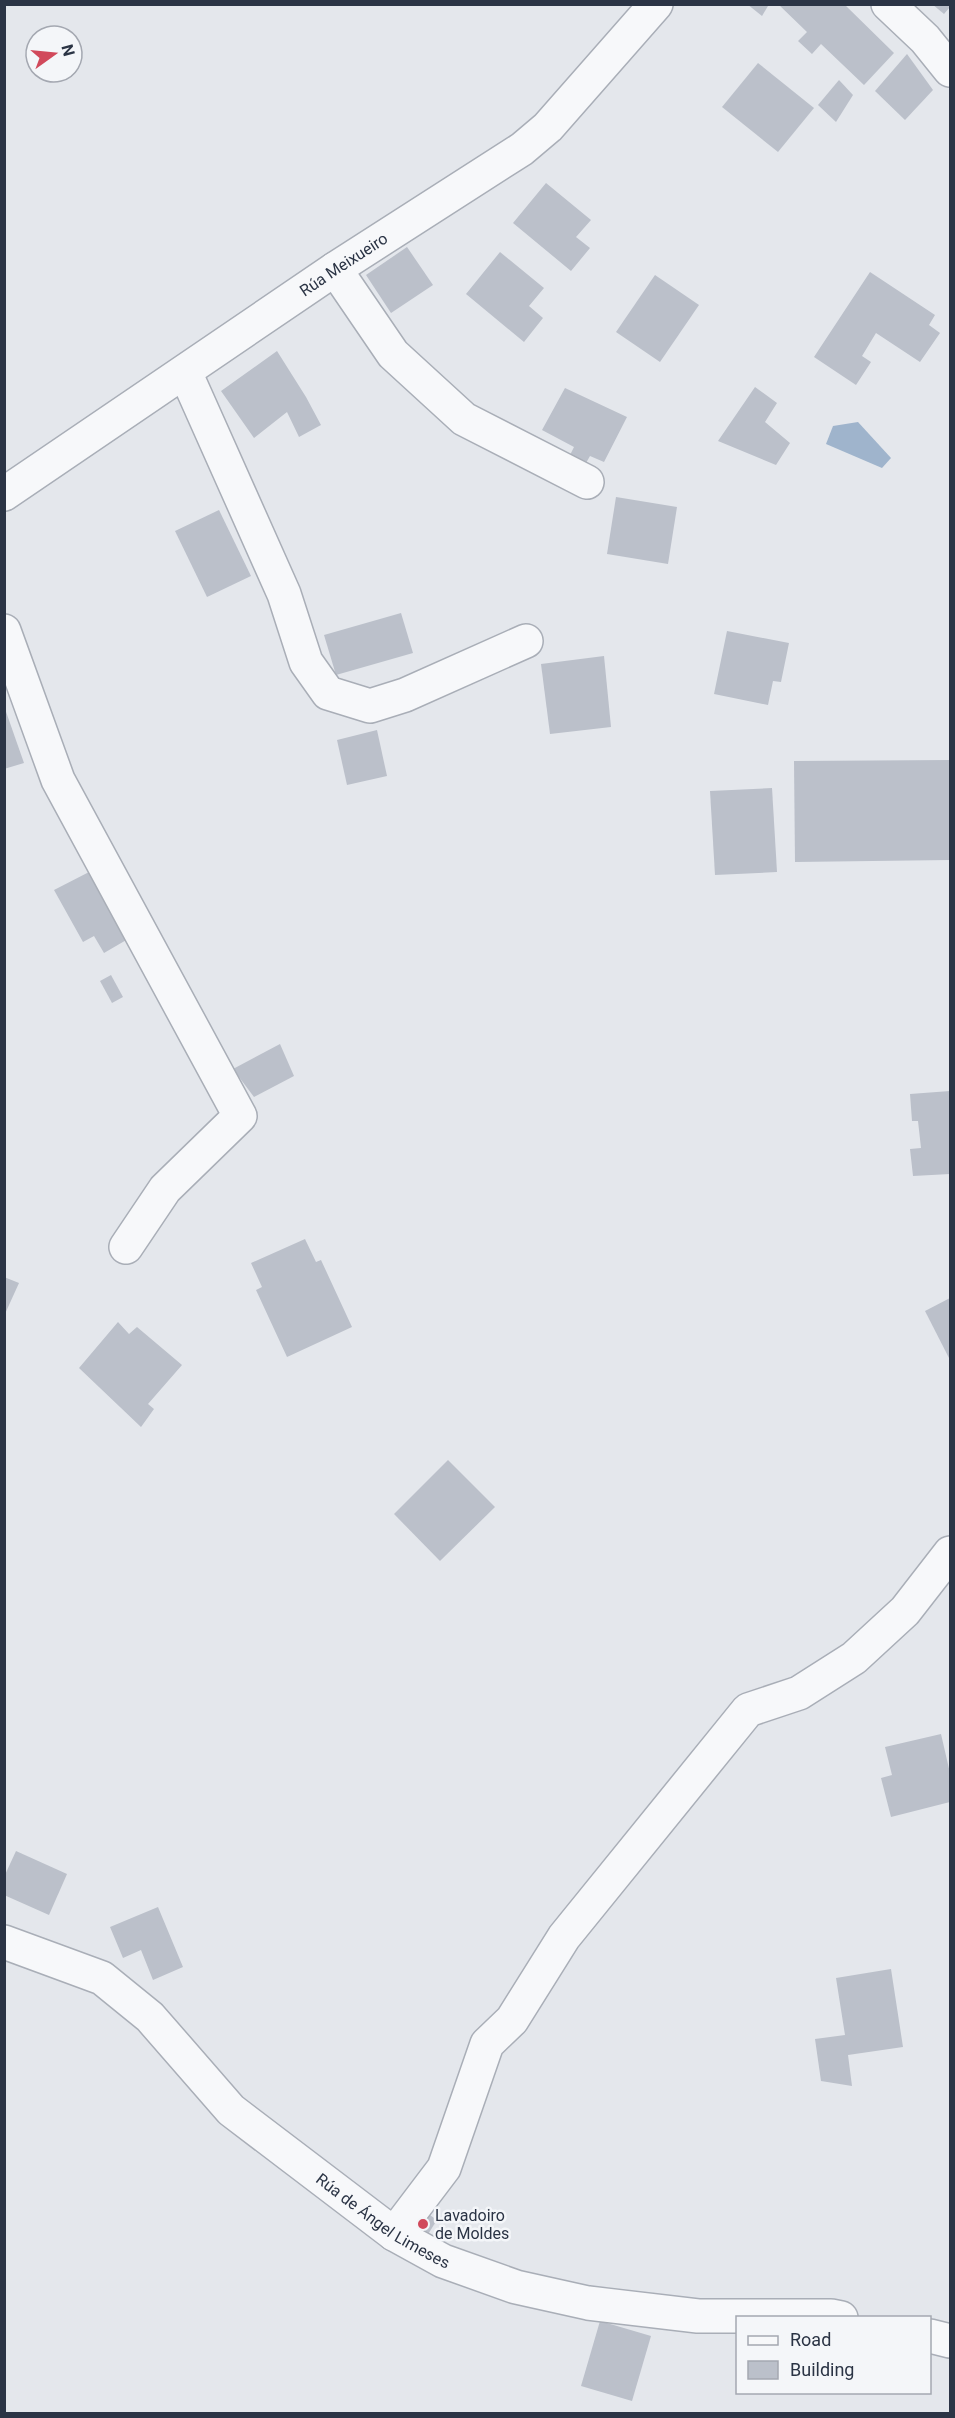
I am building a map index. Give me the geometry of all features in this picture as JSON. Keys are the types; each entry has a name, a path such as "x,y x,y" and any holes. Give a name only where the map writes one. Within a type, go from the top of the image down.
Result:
{"street":[{"name":"Rúa Meixueiro","path":"4,494 335,269 522,149 548,127 656,4"},
{"path":"888,4 925,39 951,70"},
{"path":"335,269 393,354 464,419 586,482"},
{"path":"185,372 284,594 306,662 328,693 370,705 405,695 526,640"},
{"path":"4,631 58,780 240,1116 165,1189 126,1247"},
{"path":"394,2234 444,2168 487,2044 512,2020 564,1937 748,1710 799,1693 854,1658 904,1611 951,1553"},
{"name":"Rúa de Ángel Limeses","path":"4,1942 102,1978 150,2017 231,2110 394,2234 443,2261 516,2287 588,2303 698,2316 831,2316"},
{"path":"931,2336 951,2341"}],"water":[{"path":"858,422 891,458 882,468 826,444 833,426"}],"building":[{"path":"747,4 766,4 768,6 762,16"},
{"path":"778,4 844,4 894,53 864,85 821,44 812,54 798,41 807,32"},
{"path":"932,4 950,4 950,7 944,14"},
{"path":"907,54 933,90 905,120 875,91"},
{"path":"758,63 814,108 778,152 722,107"},
{"path":"839,80 853,95 836,122 818,105"},
{"path":"546,183 591,220 576,237 590,248 571,271 513,223"},
{"path":"407,247 433,285 391,313 366,275"},
{"path":"500,252 544,288 529,306 543,318 524,342 466,294"},
{"path":"870,272 935,315 929,325 940,333 920,362 876,333 862,356 871,362 856,385 814,357"},
{"path":"655,275 699,305 660,362 616,332"},
{"path":"277,351 321,425 299,437 287,412 254,438 221,391"},
{"path":"755,387 777,403 765,422 790,443 776,465 718,441"},
{"path":"565,388 627,417 604,462 590,456 586,463 569,457 574,447 542,430"},
{"path":"616,497 677,507 668,564 607,554"},
{"path":"219,510 251,576 207,597 175,531"},
{"path":"401,613 413,653 336,675 324,635"},
{"path":"727,631 789,643 781,682 773,681 768,705 714,694"},
{"path":"604,656 611,727 550,734 541,664"},
{"path":"4,706 24,763 4,769"},
{"path":"377,730 387,776 347,785 337,740"},
{"path":"950,760 950,860 795,862 794,761"},
{"path":"772,788 777,872 715,875 710,791"},
{"path":"91,871 128,939 104,953 94,936 83,942 54,890"},
{"path":"111,975 123,997 112,1003 100,981"},
{"path":"280,1044 294,1076 254,1097 233,1069"},
{"path":"950,1091 950,1174 913,1176 910,1149 921,1148 918,1121 912,1121 910,1094"},
{"path":"305,1239 316,1262 321,1260 352,1327 287,1357 256,1290 262,1287 251,1263"},
{"path":"4,1277 19,1283 4,1316"},
{"path":"950,1298 950,1360 925,1311"},
{"path":"118,1322 129,1334 137,1327 182,1365 148,1404 154,1409 141,1427 79,1368"},
{"path":"448,1460 495,1507 440,1561 394,1514"},
{"path":"941,1734 950,1773 950,1802 891,1817 881,1778 892,1775 885,1747"},
{"path":"16,1851 67,1874 49,1915 4,1895 4,1877"},
{"path":"158,1907 183,1967 153,1980 141,1950 123,1958 110,1927"},
{"path":"891,1969 903,2047 848,2055 852,2086 821,2081 815,2039 845,2035 836,1978"},
{"name":"Lavadoiro de Moldes","path":"421,2209 437,2220 425,2239 408,2228"},
{"path":"600,2321 651,2336 632,2401 581,2386"}],"place":[{"name":"Lavadoiro de Moldes","path":"423,2224"}]}
